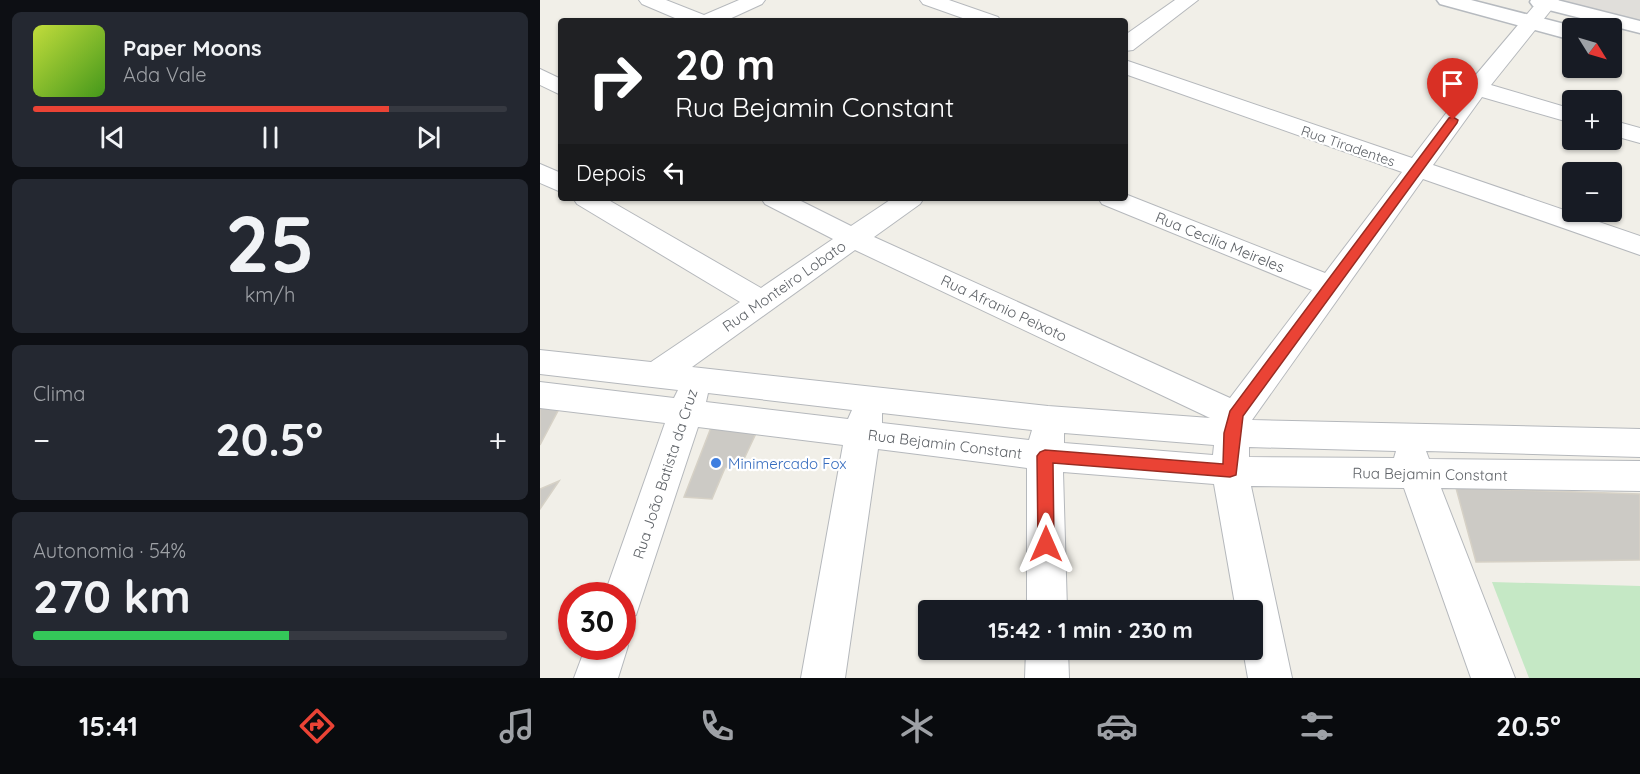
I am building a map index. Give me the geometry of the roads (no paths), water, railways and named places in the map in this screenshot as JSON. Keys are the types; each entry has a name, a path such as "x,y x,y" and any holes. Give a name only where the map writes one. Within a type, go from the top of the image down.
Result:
{"main road":[{"path":"1447,0 1539,6 1640,27"},
{"path":"1539,6 1562,25"}],"street":[{"path":"649,0 693,18"},
{"path":"715,18 755,0"},
{"path":"930,0 982,18"},
{"path":"1128,43 1188,0"},
{"path":"1270,678 1230,471 1234,424 1329,286 1539,6"},
{"name":"Rua Tiradentes","path":"1128,68 1640,246"},
{"path":"540,76 558,86"},
{"path":"1477,88 1562,113"},
{"path":"540,98 558,89"},
{"path":"1622,130 1640,136"},
{"path":"540,171 558,182"},
{"path":"591,201 762,302"},
{"name":"Rua Afranio Peixoto","path":"780,201 1234,424"},
{"name":"Rua Monteiro Lobato","path":"658,374 907,201"},
{"name":"Rua Cecilia Meireles","path":"1118,201 1329,286"},
{"name":"Rua Bejamin Constant","path":"540,362 695,379 1045,456 1230,471 1640,476"},
{"name":"Rua João Batista da Cruz","path":"629,582 687,414 695,379"},
{"name":"Rua Bejamin Constant","path":"540,395 687,414 1234,424 1403,439 1640,443"},
{"path":"823,678 866,417"},
{"path":"1047,600 1045,456 1048,419"},
{"path":"1403,439 1420,475 1493,678"},
{"path":"596,678 602,660"},
{"path":"1047,660 1047,678"}],"place":[{"name":"Minimercado Fox","path":"716,463"}]}
